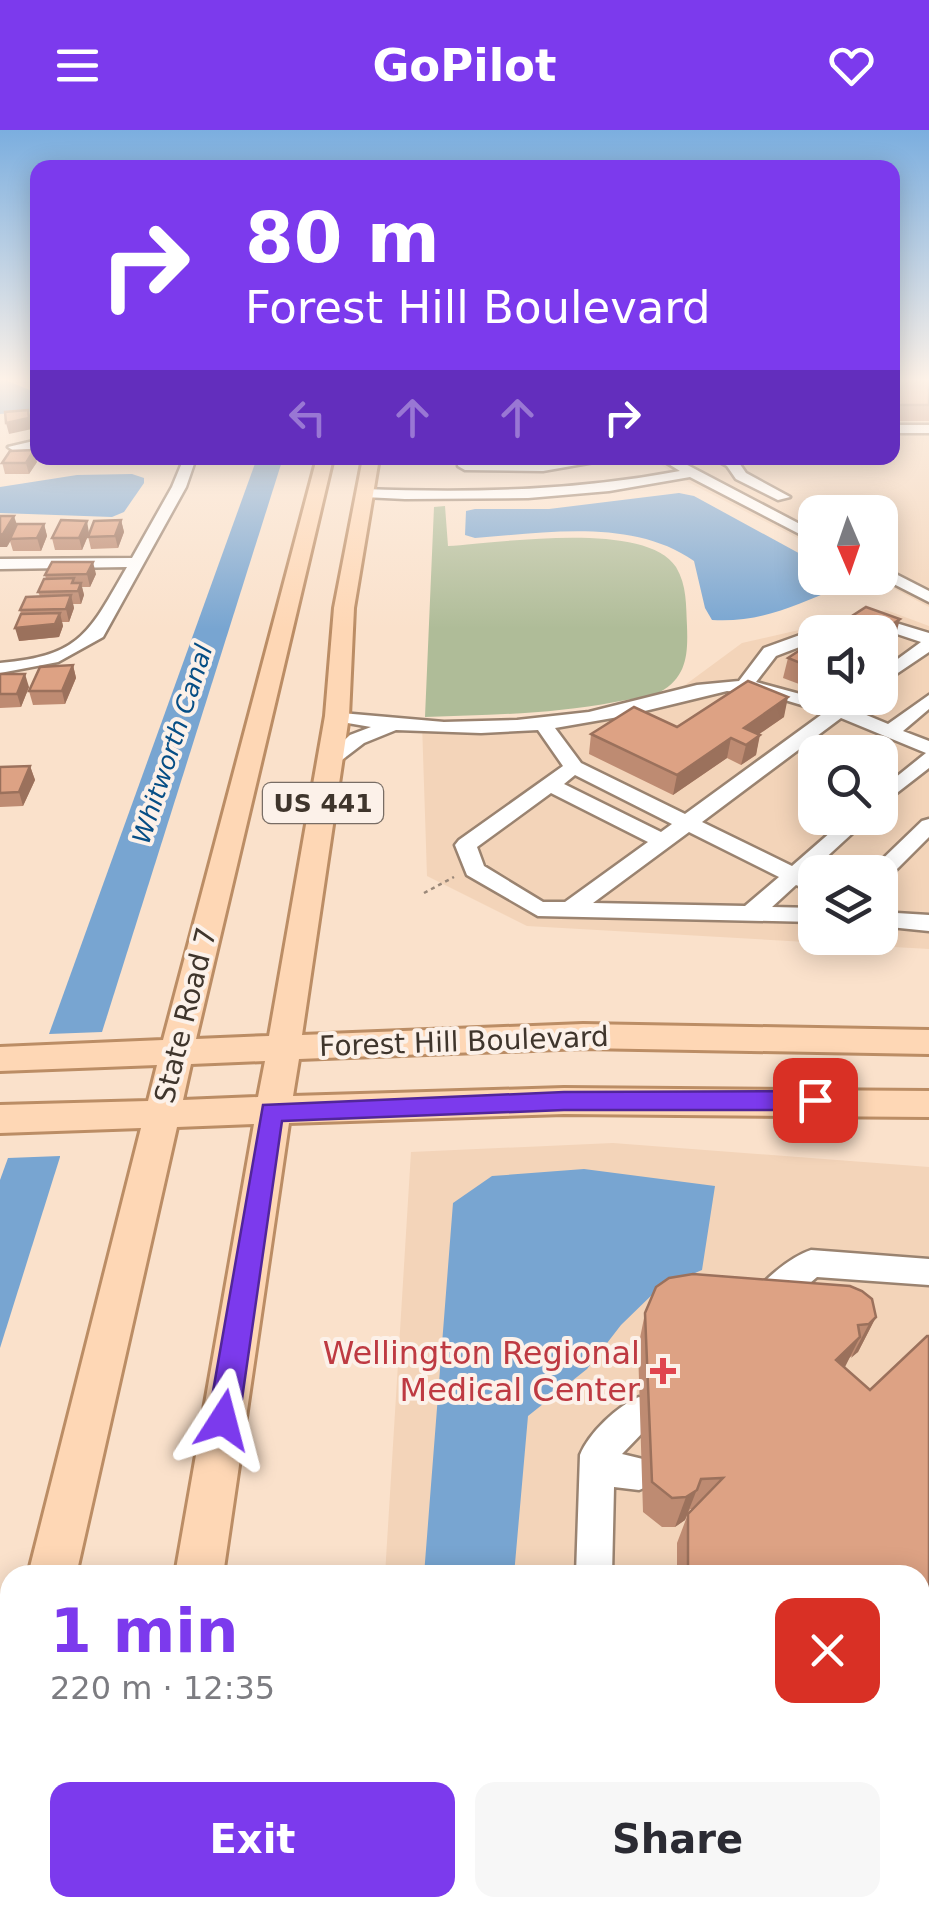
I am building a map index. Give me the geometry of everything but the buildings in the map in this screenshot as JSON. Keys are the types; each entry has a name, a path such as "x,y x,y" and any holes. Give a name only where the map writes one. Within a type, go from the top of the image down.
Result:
{"main road":[{"name":"State Road 7","path":"201,1565 338,716 344,608 344,491 331,465"},
{"name":"State Road 7","path":"54,1565 176,1052 344,491 364,465"},
{"name":"Forest Hill Boulevard","path":"0,1059 583,1036 929,1042"},
{"path":"0,1118 564,1101 929,1104"}],"street":[{"path":"0,668 78,651 98,633 179,488 187,465"},
{"path":"542,483 543,465"},
{"path":"344,491 601,479 655,465"},
{"path":"677,465 798,529"},
{"path":"734,465 742,476 783,497"},
{"path":"344,491 548,494 617,488 690,473"},
{"path":"0,564 136,562"},
{"path":"898,581 928,595"},
{"path":"898,630 929,642"},
{"path":"744,686 770,652 798,642"},
{"path":"898,666 929,642"},
{"path":"338,716 388,727 544,725 627,710 690,691 744,686 798,699"},
{"path":"889,732 929,700"},
{"path":"569,910 832,715"},
{"path":"844,715 929,748"},
{"path":"544,725 574,767 798,878"},
{"path":"330,762 357,740 388,727"},
{"path":"898,785 929,758"},
{"path":"574,767 466,845 475,870 538,909 798,915"},
{"path":"550,784 661,840"},
{"path":"898,855 929,825"},
{"path":"750,914 839,835"},
{"path":"898,921 929,923"},
{"path":"751,1314 801,1288 811,1262 929,1272"},
{"path":"594,1565 597,1455 639,1413"},
{"path":"596,1468 639,1473"}],"path":[{"path":"424,893 458,876"}],"shaded area":[{"path":"900,461 929,461 929,607 898,591 898,495 798,495 798,538 661,465 900,465"},
{"path":"886,610 929,626 929,949 898,947 898,855 798,855 798,942 527,926 427,876 422,723 559,717 655,698 681,688 742,643 798,630 798,715 898,715 898,615 864,615"},
{"name":"Wellington Regional Medical Center","path":"613,1143 929,1167 929,1565 386,1565 411,1152"}],"green space":[{"path":"445,506 448,546 570,538 635,543 660,552 676,567 685,596 686,655 676,679 655,694 591,706 425,717 434,507"}],"water":[{"name":"Whitworth Canal","path":"254,465 281,465 102,1032 49,1034"},
{"path":"132,474 144,478 144,483 124,512 112,517 0,513 0,487 77,475"},
{"path":"679,493 694,496 798,553 798,595 820,595 776,612 745,619 712,620 705,608 694,561 670,547 644,539 588,532 475,538 465,535 466,511 549,509"},
{"path":"60,1156 0,1348 0,1180 8,1158"},
{"path":"584,1169 715,1186 702,1270 658,1289 621,1325 587,1369 528,1416 515,1565 425,1565 453,1203 492,1176"}],"place":[{"name":"Wellington Regional Medical Center","path":"663,1371"}],"route":[{"path":"223,1420 271,1112 564,1101 815,1100"}]}
